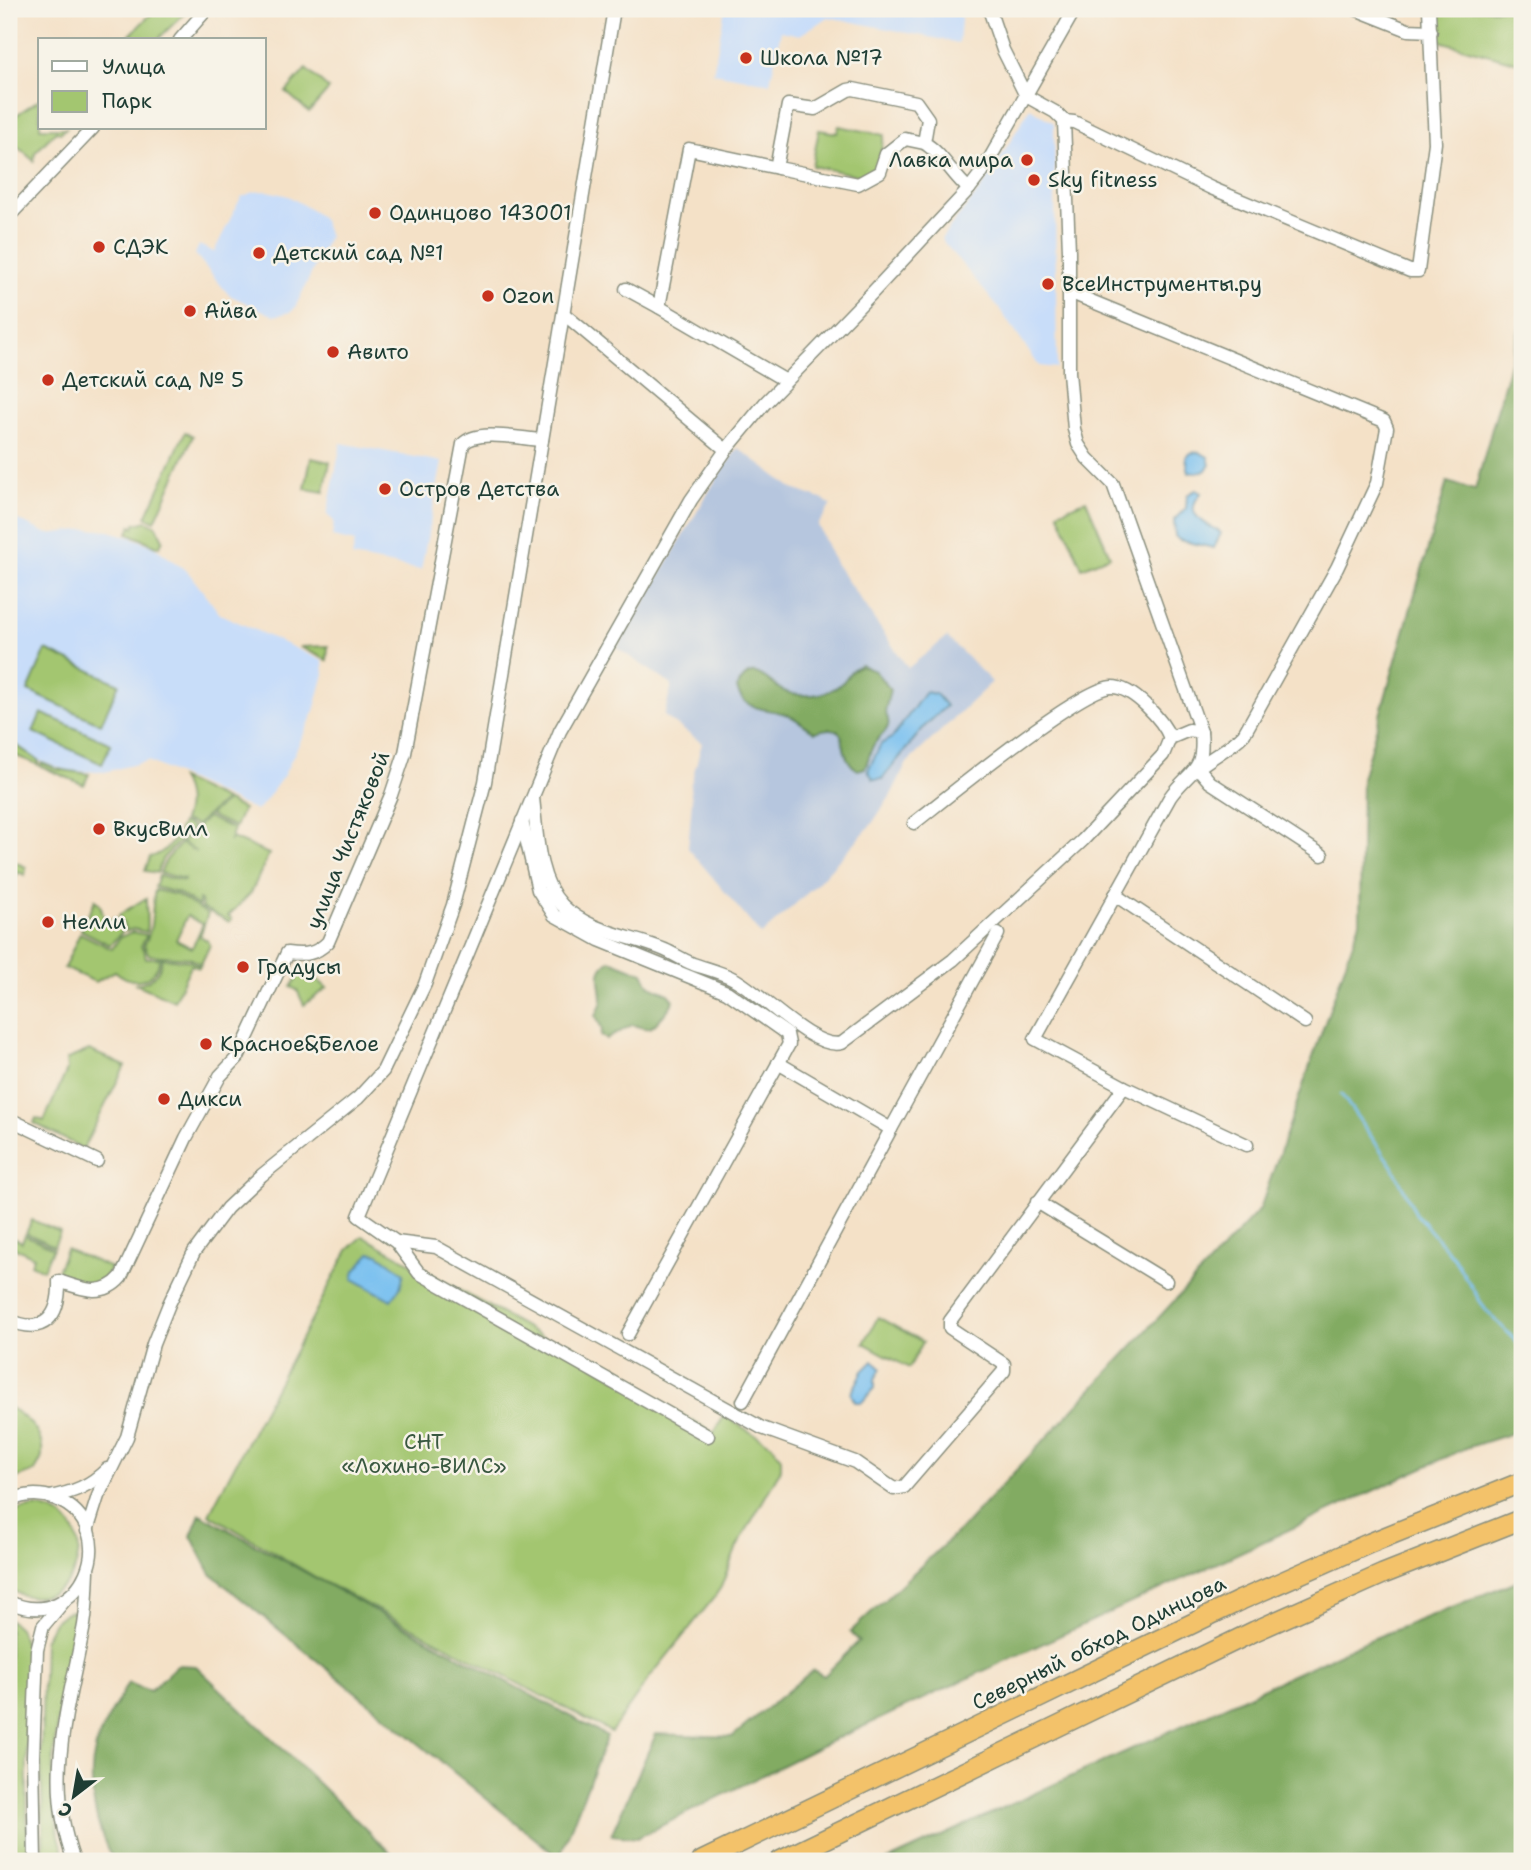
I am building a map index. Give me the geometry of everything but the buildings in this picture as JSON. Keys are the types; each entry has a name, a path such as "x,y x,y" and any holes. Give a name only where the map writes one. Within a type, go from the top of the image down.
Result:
{"highway":[{"name":"Северный обход Одинцова","path":"702,1861 1241,1600 1370,1543 1522,1482"},
{"path":"780,1861 1255,1631 1383,1574 1522,1518"}],"street":[{"path":"182,38 207,9"},
{"path":"88,1531 98,1496 127,1437 153,1344 194,1252 227,1208 262,1175 358,1098 383,1071 425,984 453,905 485,782 614,9"},
{"path":"989,9 1003,50 1026,96 1055,112 1064,121 1074,122 1211,188 1410,271 1418,271 1435,144 1429,9"},
{"path":"708,1436 419,1273 396,1242 359,1216 554,743 691,500 726,450 786,381 872,293 982,172 1075,9"},
{"path":"1356,9 1408,30 1431,31"},
{"path":"778,167 788,105 815,109 850,89 916,102 928,120 923,143"},
{"path":"1064,121 1069,372 1076,436 1087,458 1113,484 1201,732 1203,748 1198,768"},
{"path":"9,216 91,130"},
{"path":"659,307 689,149 858,184 880,172 886,154 905,139 930,147 968,189"},
{"path":"626,289 786,381"},
{"path":"1069,292 1384,421 1387,428 1377,483 1338,568 1244,734 1232,746 1219,751 1183,780 1170,797 1035,1040 1124,1087 1247,1145"},
{"path":"564,314 726,450"},
{"name":"улица Чистяковой","path":"9,1320 29,1326 44,1324 55,1312 60,1297 59,1281 95,1291 115,1284 126,1269 186,1138 220,1076 238,1057 287,953 304,955 319,951 328,943 391,795 405,753 463,444 466,440 482,435 542,440"},
{"path":"532,794 546,877 562,906 589,923 664,949 738,981 784,1017 824,1042 836,1044 953,960 1083,840 1163,755 1170,738 1167,730 1140,699 1114,687 1098,689 1052,718 914,823"},
{"path":"1170,738 1189,730 1201,732"},
{"path":"1198,768 1210,782 1322,855"},
{"path":"522,821 538,890 554,915 598,940 727,992 787,1034 789,1044 628,1334"},
{"path":"1115,895 1305,1022"},
{"path":"743,1401 998,934"},
{"path":"778,1063 891,1129"},
{"path":"396,1242 436,1247 762,1428 794,1442 855,1462 894,1489 904,1487 1004,1371 1003,1364 950,1328 950,1321 1124,1087"},
{"path":"9,1119 97,1161"},
{"path":"1037,1202 1166,1281"},
{"path":"49,1497 83,1488 96,1480 115,1461"},
{"path":"9,1501 31,1495 49,1497 68,1506 83,1522 91,1547 84,1622 62,1727 58,1761 62,1820 74,1861"},
{"path":"35,1861 33,1757 37,1650 43,1626 81,1585 88,1571"},
{"path":"9,1602 20,1607 38,1609 65,1600"}],"shaded area":[{"name":"Школа №17","path":"725,9 962,9 959,43 828,17 800,35 781,31 770,83 713,73"},
{"path":"1030,108 1054,123 1057,368 1039,366 998,307 941,239 986,182"},
{"name":"Детский сад №1","path":"268,191 288,196 322,218 329,236 295,308 291,312 274,316 229,295 195,254 199,245 214,252 241,197 253,192"},
{"name":"Остров Детства","path":"341,443 442,462 421,570 352,557 355,542 332,537 334,521 327,515"},
{"path":"738,448 793,489 831,505 818,525 835,563 908,668 947,637 992,682 907,763 891,795 871,825 814,887 761,935 688,848 692,801 690,787 702,743 664,716 672,685 617,648 721,471"},
{"path":"9,516 48,534 88,529 109,531 153,546 188,572 220,614 323,661 324,674 313,715 284,775 256,811 148,761 105,772 73,771 38,760 9,738"}],"green space":[{"path":"156,9 189,9 159,38 127,38"},
{"path":"1435,9 1522,9 1522,64 1436,40"},
{"path":"306,69 329,89 309,112 286,92"},
{"path":"38,100 38,130 64,130 60,133 56,131 35,153 34,161 13,143 9,148 9,120"},
{"path":"839,126 884,135 878,166 861,176 812,166 819,130 837,133"},
{"path":"1522,320 1522,1430 1466,1448 819,1747 637,1838 611,1835 656,1734 732,1737 813,1670 824,1676 859,1641 850,1632 964,1526 1260,1209 1360,922 1362,778 1447,482 1475,490"},
{"path":"185,432 193,436 155,521 146,517"},
{"path":"311,458 330,462 324,492 305,489"},
{"path":"1086,500 1110,556 1082,568 1058,512"},
{"path":"147,521 156,526 163,540 159,547 128,533 131,526 134,528 135,524"},
{"path":"328,646 327,660 300,647"},
{"path":"46,650 119,684 101,724 28,691"},
{"path":"861,665 875,671 890,689 885,712 888,727 873,746 865,768 858,770 846,756 840,734 836,730 815,732 789,715 757,708 740,696 737,688 747,675 752,673 763,676 787,692 817,694 838,686 851,671"},
{"path":"41,713 111,744 102,764 33,732"},
{"path":"9,740 39,761 38,765 9,753"},
{"path":"42,763 57,769 89,774 84,785 40,766"},
{"path":"180,779 225,800 196,825 183,821 187,800"},
{"path":"227,801 243,809 235,827 209,815"},
{"path":"207,817 234,829 229,842 232,838 269,854 251,893 228,916 232,919 230,922 202,908 201,900 199,906 178,893 155,887 159,876 184,881 160,873 166,860 181,843 196,852 182,842"},
{"path":"182,823 193,827 163,858 157,873 145,871 150,857 170,844"},
{"path":"13,861 26,867 25,875 18,872 9,892 9,871"},
{"path":"155,890 177,895 208,914 200,936 210,945 201,964 190,958 149,955 144,945 151,926","holes":["187,916 203,924 192,948 176,940"]},
{"path":"146,898 147,932 133,929 126,931 119,915"},
{"path":"95,900 100,905 105,921 116,918 122,932 110,945 81,930"},
{"path":"132,932 147,935 141,946 146,958 160,958 148,977 128,979 115,971 95,982 64,968 80,933 112,949 120,937"},
{"path":"162,958 190,961 200,966 191,965 174,1001 136,984 154,976"},
{"path":"610,960 643,973 650,986 669,994 674,1000 650,1028 632,1025 607,1039 601,1036 602,1029 596,1016 602,1001 600,973"},
{"path":"309,972 327,988 304,1005 297,990 291,987 300,973"},
{"path":"89,1050 125,1066 83,1149 34,1123 36,1118 44,1121 67,1070 66,1060"},
{"path":"32,1220 60,1232 54,1246 26,1233"},
{"path":"25,1235 53,1248 43,1270 31,1264 34,1257 9,1245 9,1236 22,1242"},
{"name":"СНТ «Лохино-ВИЛС»","path":"363,1236 714,1433 724,1416 772,1445 781,1458 781,1469 737,1547 721,1587 650,1677 611,1732 324,1582 209,1514 348,1250"},
{"path":"66,1249 111,1268 105,1277 92,1286 59,1277 57,1271"},
{"path":"878,1317 923,1342 909,1368 864,1343"},
{"path":"9,1407 22,1416 37,1433 41,1440 42,1458 35,1471 9,1481"},
{"path":"36,1507 59,1515 73,1529 78,1547 76,1566 67,1582 52,1594 32,1597 9,1589 9,1515"},
{"path":"200,1514 607,1736 559,1858 211,1574 191,1536"},
{"path":"1522,1579 1522,1861 887,1861 1362,1643"},
{"path":"73,1611 78,1620 59,1711 53,1771 53,1801 67,1861 44,1861 41,1757 44,1641 54,1622 66,1612"},
{"path":"9,1619 19,1628 27,1650 27,1861 9,1861"},
{"path":"177,1665 196,1666 399,1861 114,1861 102,1835 94,1805 92,1775 96,1746 106,1721 128,1683 150,1691"}],"water":[{"path":"1199,452 1208,457 1210,465 1205,471 1189,473 1186,457"},
{"path":"1196,490 1201,493 1194,512 1202,521 1221,533 1214,548 1179,540 1175,536 1174,520 1186,508 1187,495"},
{"path":"925,692 936,694 946,706 924,727 882,779 873,779 868,770 881,744 893,737"},
{"path":"370,1253 378,1254 404,1273 400,1288 391,1300 353,1279 355,1271"},
{"path":"873,1361 881,1368 875,1379 875,1388 862,1402 855,1402 851,1394 863,1371"}],"waterway":[{"path":"1341,1094 1394,1169 1416,1214 1453,1257 1485,1309 1522,1347"}],"place":[{"name":"Школа №17","path":"746,58"},
{"name":"Лавка мира","path":"1027,160"},
{"name":"Sky fitness","path":"1034,180"},
{"name":"Одинцово 143001","path":"375,213"},
{"name":"СДЭК","path":"99,247"},
{"name":"Детский сад №1","path":"259,253"},
{"name":"ВсеИнструменты.ру","path":"1048,284"},
{"name":"Ozon","path":"488,296"},
{"name":"Айва","path":"190,311"},
{"name":"Авито","path":"333,352"},
{"name":"Детский сад № 5","path":"48,380"},
{"name":"Остров Детства","path":"385,489"},
{"name":"ВкусВилл","path":"99,829"},
{"name":"Нелли","path":"48,922"},
{"name":"Градусы","path":"243,967"},
{"name":"Красное&Белое","path":"206,1044"},
{"name":"Дикси","path":"164,1099"}]}
